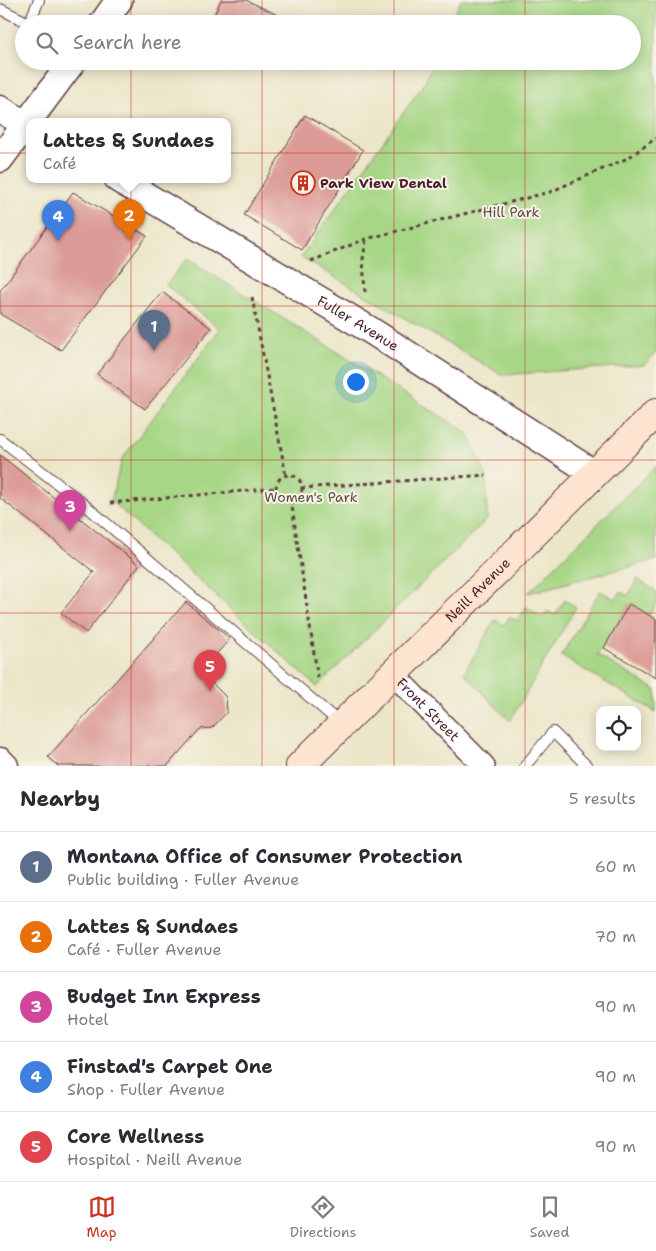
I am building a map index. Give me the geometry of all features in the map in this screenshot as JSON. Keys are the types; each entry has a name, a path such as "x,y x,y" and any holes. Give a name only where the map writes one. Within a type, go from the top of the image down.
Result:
{"main road":[{"name":"Neill Avenue","path":"300,766 656,413"}],"street":[{"path":"109,15 120,0"},
{"path":"34,118 67,70"},
{"path":"0,109 26,125"},
{"path":"0,159 26,128"},
{"name":"Fuller Avenue","path":"125,183 370,330 595,474"},
{"name":"Front Street","path":"393,674 484,766"},
{"path":"0,761 5,766"}],"lane":[{"path":"32,15 39,0"},
{"path":"0,10 15,17"},
{"path":"0,438 85,506 342,725"},
{"path":"525,766 553,732 587,766"}],"path":[{"path":"311,261 366,239 550,192 628,158 656,138"},
{"path":"365,292 362,259 366,239"},
{"path":"252,296 286,476"},
{"path":"302,488 486,475"},
{"path":"286,476 292,476 297,478 302,488 299,495 291,500 282,499 277,493 276,488 279,480 286,476"},
{"path":"85,506 276,488"},
{"path":"291,500 318,684"}],"green space":[{"name":"Hill Park","path":"461,0 656,0 656,353 644,365 502,375 301,257 423,85 430,70 641,70 641,15 454,15"},
{"name":"Women's Park","path":"187,259 468,433 486,475 487,519 317,687 111,501 122,459 220,329 166,285"},
{"path":"656,466 656,560 528,593"},
{"path":"637,579 656,591 656,604 649,615 629,604 597,655 656,690 656,712 561,656 600,591 615,599 621,592 628,596"},
{"path":"565,600 576,607 510,721 464,673 495,620 504,625 509,617 518,621 526,607 543,617 547,611 555,615"}],"building":[{"path":"221,0 246,0 278,15 214,15"},
{"name":"Park View Dental","path":"305,115 363,150 302,250 244,215"},
{"path":"73,192 147,236 61,350 0,314 0,291"},
{"path":"162,292 211,328 145,409 97,374"},
{"path":"0,455 139,565 86,633 61,613 94,572 0,498"},
{"path":"186,602 230,639 210,661 212,683 226,697 227,712 212,728 200,729 167,766 58,766 48,757"},
{"path":"629,604 656,619 656,678 604,648"}],"place":[{"name":"Park View Dental","path":"303,183"},
{"name":"Lattes & Sundaes","path":"129,240"},
{"name":"Finstad's Carpet One","path":"58,241"},
{"name":"Montana Office of Consumer Protection","path":"154,351"},
{"name":"Budget Inn Express","path":"70,531"},
{"name":"Core Wellness","path":"210,691"}]}
